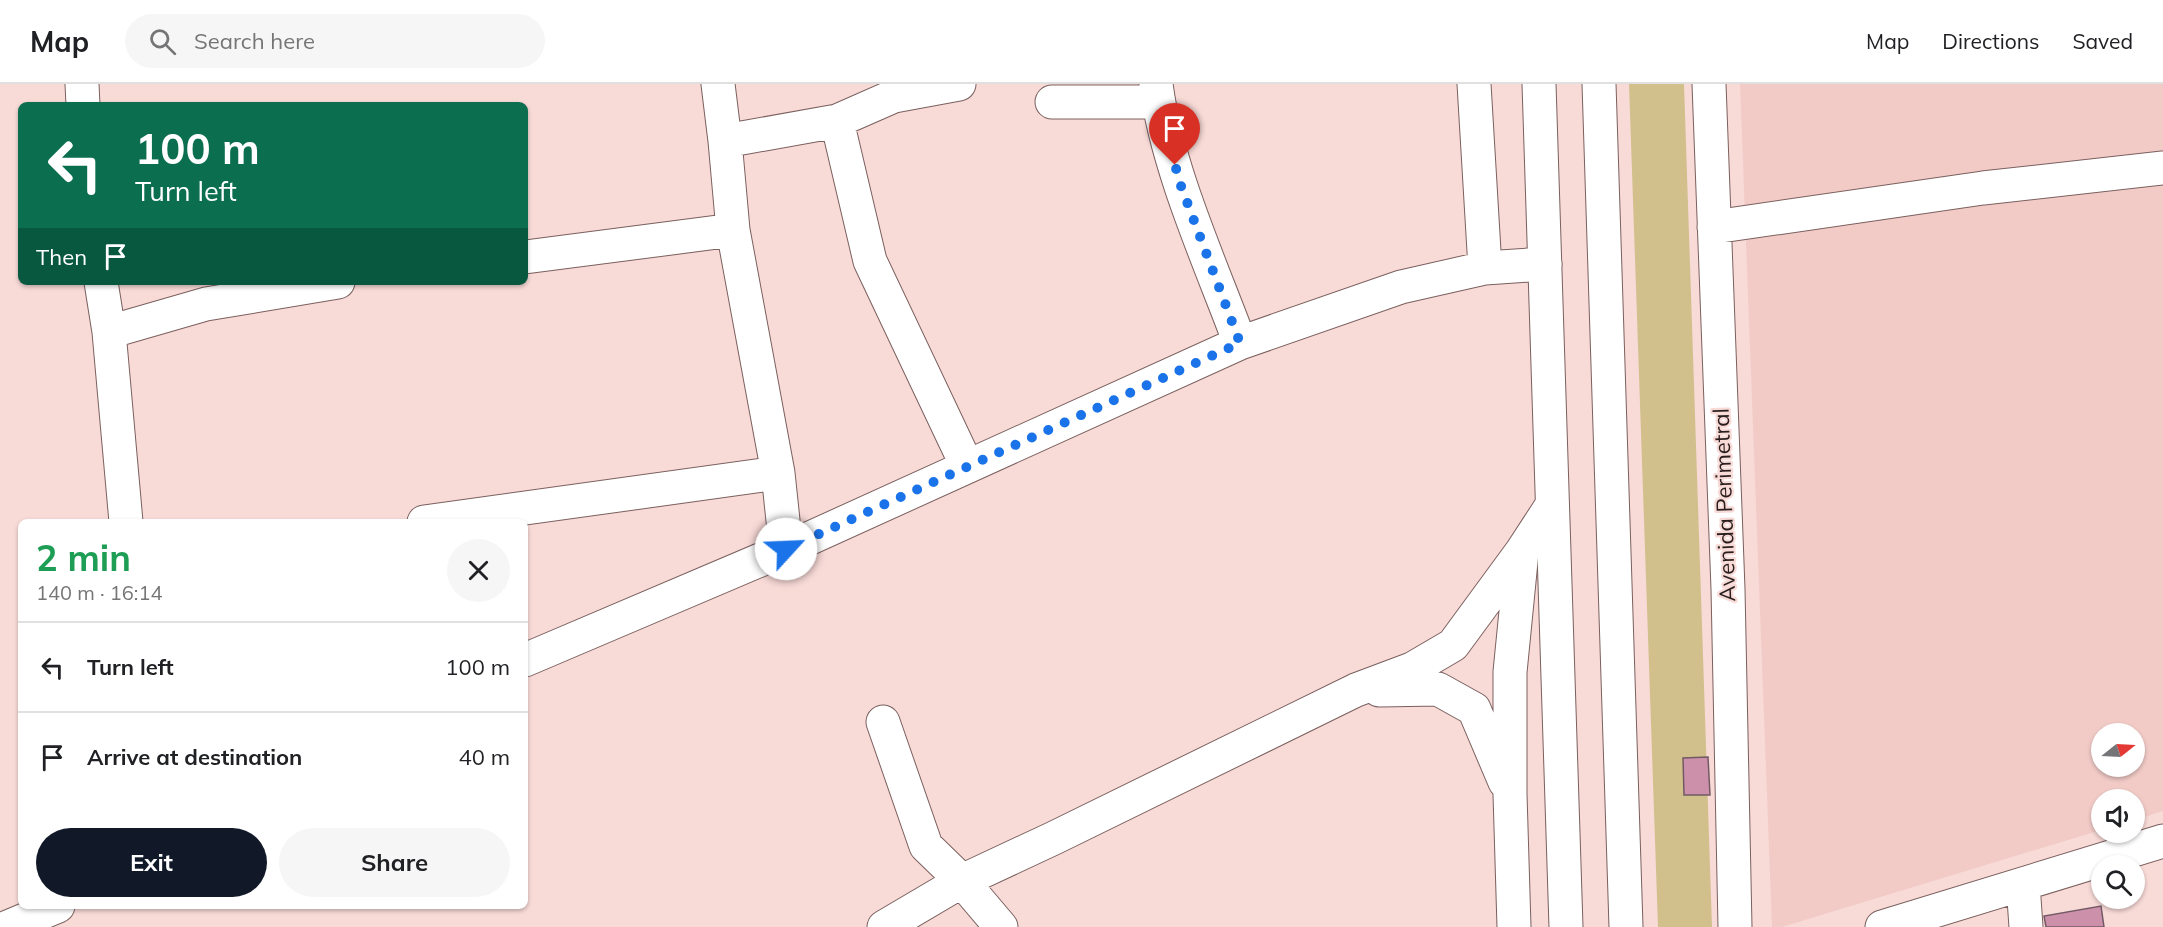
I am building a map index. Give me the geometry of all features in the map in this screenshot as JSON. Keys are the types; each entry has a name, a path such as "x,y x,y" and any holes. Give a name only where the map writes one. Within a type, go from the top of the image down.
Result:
{"main road":[{"path":"82,84 83,102"},
{"path":"718,84 732,230 778,473 786,549"},
{"path":"725,141 837,121 894,96 959,84"},
{"path":"1474,84 1485,268"},
{"path":"1539,84 1566,927"},
{"path":"1599,84 1626,927"},
{"name":"Avenida Perimetral","path":"1708,84 1728,589 1735,927"},
{"path":"1052,102 1157,93 1181,186 1240,343"},
{"path":"837,121 870,261 967,466"},
{"path":"1714,227 1983,188 2163,168"},
{"path":"528,257 732,230"},
{"path":"528,659 786,549 1240,343 1401,287 1485,268 1545,264"},
{"path":"102,285 110,332 126,519"},
{"path":"110,332 206,304 320,285"},
{"path":"446,519 778,473"},
{"path":"884,927 962,881 1356,690 1412,669 1453,645 1522,551 1552,505"},
{"path":"1514,927 1510,794 1510,672 1522,551"},
{"path":"1356,690 1438,689 1474,709 1510,794"},
{"path":"883,722 926,846 962,881 1001,927"},
{"path":"1882,927 2163,841"},
{"path":"2023,884 2026,927"},
{"path":"8,927 51,909"}],"shaded area":[{"path":"1629,84 1684,84 1712,927 1658,927"},
{"path":"1740,84 2163,84 2163,811 2145,817 2145,789 2091,789 2091,833 1782,927 1772,927"}],"building":[{"path":"1708,757 1710,795 1684,795 1683,758"},
{"path":"2091,908 2101,909 2104,927 2046,927 2044,916"}],"route":[{"path":"786,549 1240,343 1175,165"}]}
